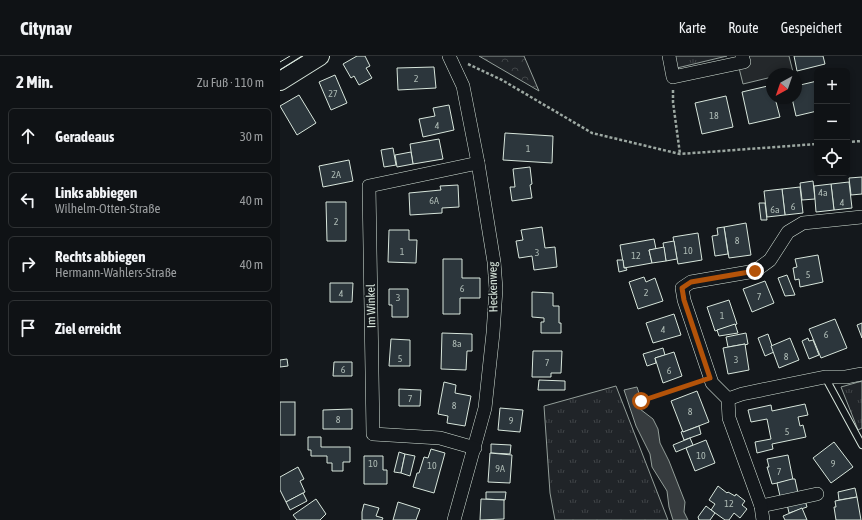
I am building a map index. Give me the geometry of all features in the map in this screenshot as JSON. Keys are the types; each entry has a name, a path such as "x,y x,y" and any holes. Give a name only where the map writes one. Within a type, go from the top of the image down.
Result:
{"street":[{"path":"280,81 320,56"},
{"name":"Heckenweg","path":"449,56 463,86 478,163 494,262 496,289 485,408 454,520"},
{"path":"669,56 673,77 744,62 742,56"},
{"name":"Im Winkel","path":"475,448 440,438 373,434 369,186 478,163"},
{"path":"763,520 761,506 729,418 728,399 712,383 684,300 682,288 691,282 755,271 770,260 788,232 803,223 862,217"},
{"path":"728,399 742,394 825,377 846,377 862,374"},
{"path":"761,506 817,494"}],"lane":[{"path":"825,377 862,445"}],"path":[{"path":"464,62 502,80 592,133 680,154 814,144"},
{"path":"673,77 673,102 680,154"},
{"path":"850,142 862,141"},
{"path":"641,401 710,378"}],"green space":[{"path":"479,56 524,56 539,91"},
{"path":"674,56 727,56 677,68"},
{"path":"862,381 862,428 858,430 841,387"},
{"path":"616,386 668,520 555,520 550,493 544,406"}],"shaded area":[{"path":"736,56 789,56 792,68 766,68 766,78 743,84"},
{"path":"637,387 639,393 635,397 640,409 653,419 658,429 660,443 669,461 685,502 684,512 688,520 673,520 669,507 667,491 652,467 650,454 636,426 624,390"}],"building":[{"path":"357,56 365,56 370,66 366,68 372,78 359,85 354,76 351,78 343,64"},
{"path":"794,56 823,56 825,64 802,70 802,68 796,68"},
{"path":"434,67 436,88 398,90 397,68"},
{"path":"335,75 347,103 331,110 319,82"},
{"path":"814,82 814,112 796,116 793,104 802,104 802,85"},
{"path":"766,86 766,104 777,104 780,117 749,124 742,92"},
{"path":"299,95 316,123 297,135 280,106"},
{"path":"726,96 733,127 702,134 695,103"},
{"path":"449,105 454,130 423,137 419,119 435,116 433,108"},
{"path":"505,133 553,136 552,163 503,160"},
{"path":"439,139 443,159 413,164 410,144"},
{"path":"393,148 396,165 384,167 381,150"},
{"path":"411,152 413,164 397,167 395,155"},
{"path":"349,160 353,181 323,187 319,166"},
{"path":"530,167 532,198 512,201 510,187 515,187 513,169"},
{"path":"862,177 862,194 851,195 849,178"},
{"path":"813,181 815,199 802,200 800,183"},
{"path":"849,182 852,208 834,210 831,184"},
{"path":"831,184 834,210 816,212 814,186"},
{"path":"458,185 459,207 442,208 442,213 410,215 409,193 441,190 440,186"},
{"path":"800,187 803,213 785,215 782,189"},
{"path":"782,189 785,215 767,217 764,191"},
{"path":"326,202 346,202 346,241 327,241"},
{"path":"759,203 765,203 767,220 761,220"},
{"path":"746,223 751,255 729,258 724,227"},
{"path":"542,227 545,248 555,247 557,267 534,270 532,256 519,258 516,241 523,240 521,230"},
{"path":"724,227 728,254 715,256 712,236 718,235 717,228"},
{"path":"389,230 409,230 409,240 417,240 416,263 388,262"},
{"path":"698,233 702,260 678,264 673,237"},
{"path":"654,239 656,249 649,250 652,263 624,268 620,245"},
{"path":"674,241 677,259 666,261 663,243"},
{"path":"664,247 666,261 652,263 649,250"},
{"path":"818,255 823,282 800,287 799,279 795,280 793,268 797,267 795,259"},
{"path":"443,259 462,259 462,278 480,278 480,298 460,298 460,314 443,314"},
{"path":"617,260 623,260 624,268 627,270 619,272"},
{"path":"787,275 795,295 785,296 778,278"},
{"path":"644,277 646,282 655,278 663,301 638,309 629,282"},
{"path":"765,281 774,303 752,312 743,289"},
{"path":"330,283 353,283 352,302 330,302"},
{"path":"389,289 408,289 408,317 392,317 392,305 389,305"},
{"path":"532,292 553,293 553,306 559,306 559,323 561,323 561,333 541,333 541,322 544,322 544,318 532,317"},
{"path":"729,300 737,324 715,331 707,307"},
{"path":"674,314 681,335 653,343 646,323"},
{"path":"835,319 847,348 821,358 809,329"},
{"path":"862,323 862,338 857,325"},
{"path":"735,324 738,333 719,336 717,330"},
{"path":"442,333 472,334 472,351 467,351 466,370 441,369"},
{"path":"746,333 748,344 728,347 726,337"},
{"path":"768,334 774,352 765,356 758,338"},
{"path":"790,338 799,360 779,368 771,346"},
{"path":"808,338 809,341 813,340 819,355 809,359 802,341"},
{"path":"391,339 410,340 410,366 389,366"},
{"path":"745,344 749,370 728,374 723,348"},
{"path":"663,348 665,355 655,358 656,363 647,366 643,354"},
{"path":"533,351 562,351 561,373 551,373 551,377 532,377"},
{"path":"674,352 682,376 663,383 655,358"},
{"path":"287,359 288,366 280,367 280,360"},
{"path":"334,362 352,362 352,376 333,376"},
{"path":"539,380 565,381 565,390 538,390"},
{"path":"444,382 456,385 455,393 471,396 465,426 447,423 448,416 438,414"},
{"path":"399,389 421,390 420,406 399,406"},
{"path":"697,391 709,422 683,432 671,401"},
{"path":"280,402 295,402 295,435 280,435"},
{"path":"805,404 808,415 798,417 800,426 803,425 806,437 772,444 773,449 757,453 755,442 771,439 767,419 751,422 748,410 771,405 772,411"},
{"path":"500,408 523,410 520,432 498,430"},
{"path":"352,409 352,429 323,429 323,410"},
{"path":"699,426 701,434 684,440 681,432"},
{"path":"308,437 321,437 321,447 350,447 350,462 343,462 343,471 332,471 332,463 327,463 327,456 311,456 311,450 308,450"},
{"path":"690,438 693,445 676,452 673,445"},
{"path":"706,440 715,463 695,471 686,448"},
{"path":"834,442 853,467 831,483 813,458"},
{"path":"491,444 511,445 510,454 491,453"},
{"path":"431,449 445,453 434,493 413,487 424,457 428,458"},
{"path":"399,452 405,454 401,473 394,472"},
{"path":"490,453 512,455 510,483 488,482"},
{"path":"405,454 415,456 410,476 401,473"},
{"path":"788,455 793,480 772,484 767,467 769,467 767,459"},
{"path":"364,456 383,456 383,470 387,470 387,484 364,484"},
{"path":"298,467 304,479 300,481 305,492 286,502 280,490 280,477"},
{"path":"795,479 798,493 780,496 777,483"},
{"path":"718,486 727,493 728,492 735,496 736,494 745,501 742,505 747,509 740,518 734,513 729,520 725,520 711,510 715,504 709,500"},
{"path":"855,488 857,497 839,500 838,492"},
{"path":"486,492 506,492 505,500 486,499"},
{"path":"303,493 307,501 290,510 286,502"},
{"path":"857,497 861,520 836,520 834,507 836,507 835,501"},
{"path":"316,499 326,514 320,520 297,520 293,515"},
{"path":"481,499 504,500 504,519 480,520"},
{"path":"805,500 807,507 789,513 787,504"},
{"path":"398,502 420,509 416,520 393,520"},
{"path":"364,504 379,508 376,516 383,518 382,520 362,520"},
{"path":"706,506 715,513 710,520 699,520 698,517"},
{"path":"802,508 807,520 785,520 783,516"}],"tram line":[{"path":"280,62 290,56"},
{"path":"280,70 303,56"}],"route":[{"path":"641,401 710,378 684,300 682,288 691,282 755,271"}]}
